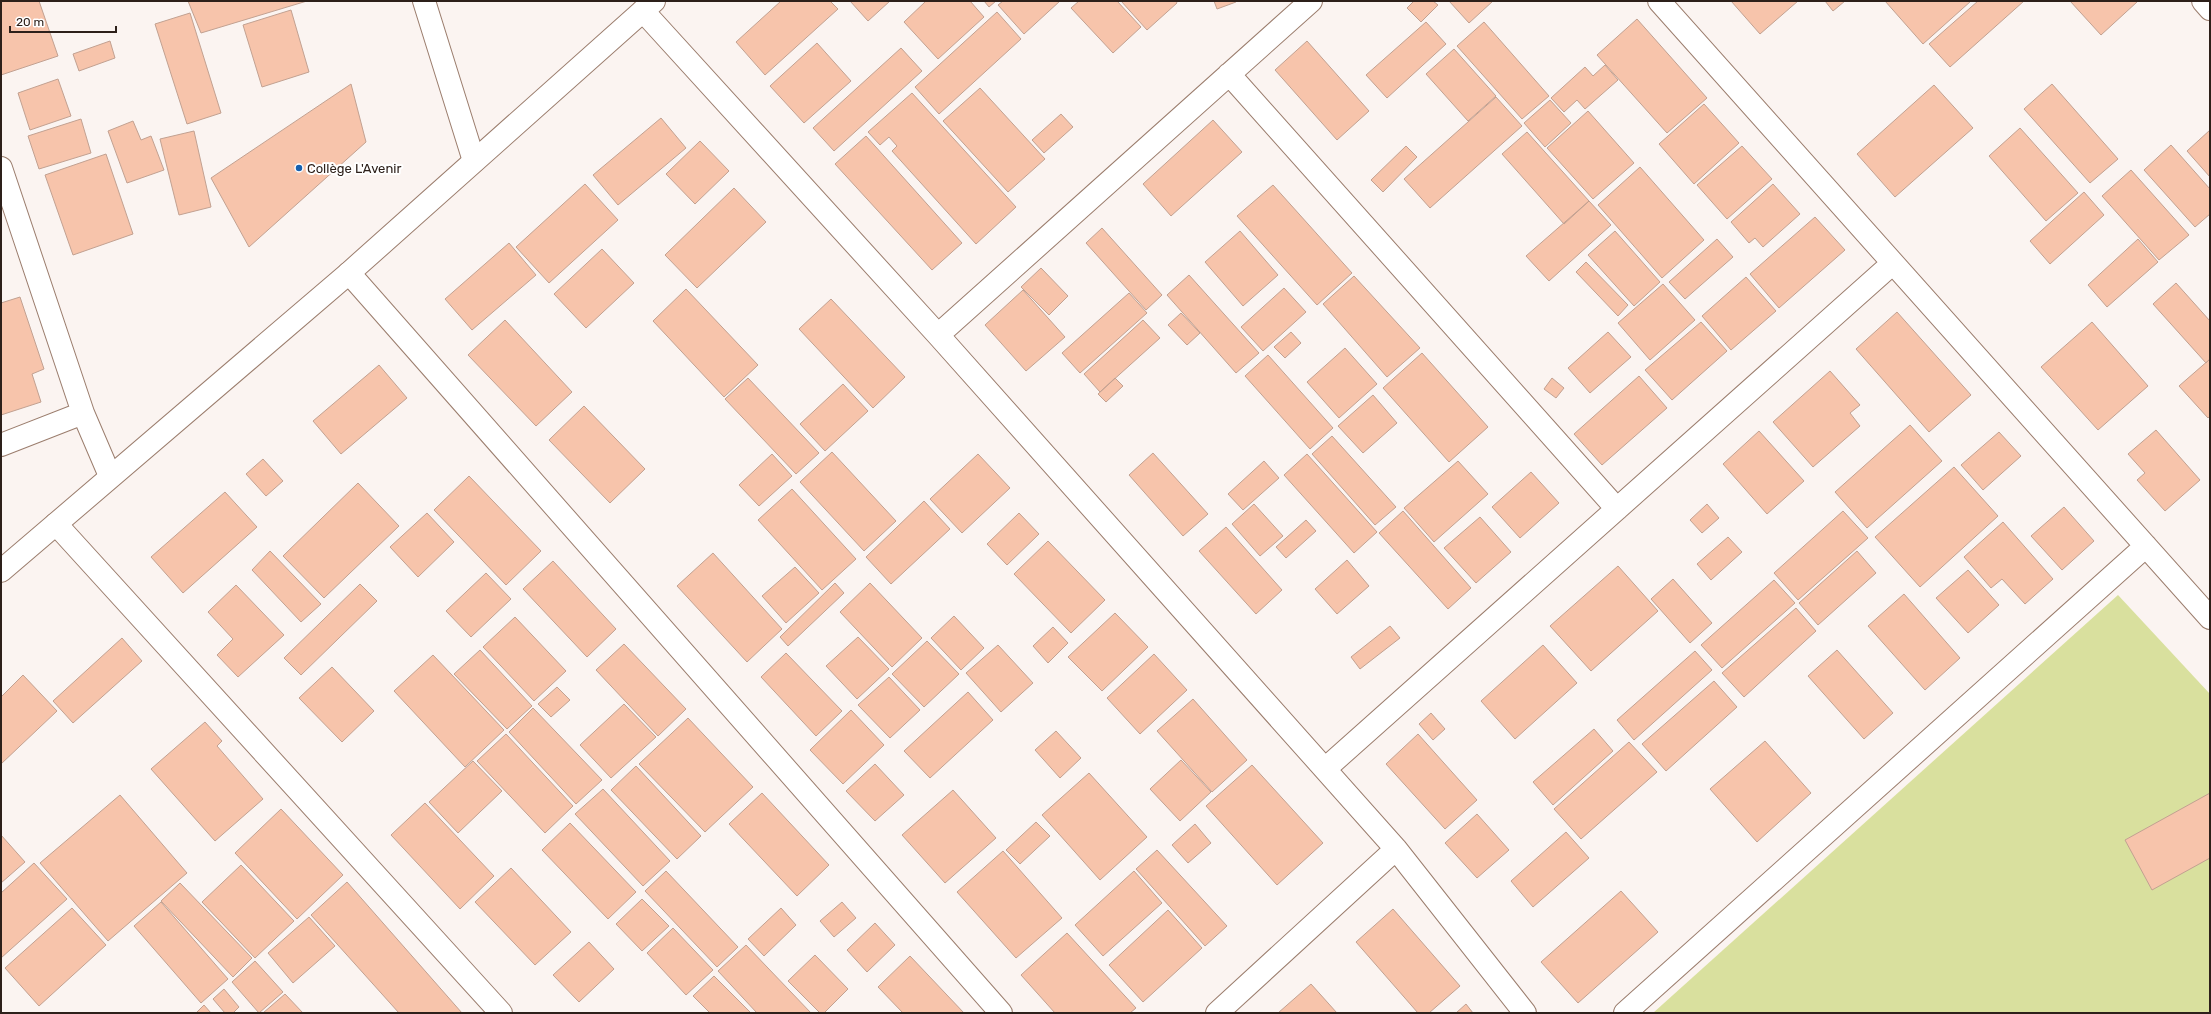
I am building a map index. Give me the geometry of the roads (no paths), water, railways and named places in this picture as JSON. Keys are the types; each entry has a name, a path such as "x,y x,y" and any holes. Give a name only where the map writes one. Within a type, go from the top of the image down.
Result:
{"street":[{"path":"424,1 474,161"},
{"path":"938,335 1311,1"},
{"path":"1659,1 2210,618"},
{"path":"2203,1 2210,9"},
{"path":"1,571 110,476 349,273 649,6 938,335 1396,849 1526,1013"},
{"path":"1229,74 1617,509"},
{"path":"1,168 83,413 110,476"},
{"path":"1325,770 1893,263"},
{"path":"349,273 1001,1013"},
{"path":"1,445 83,413"},
{"path":"56,524 501,1013"},
{"path":"1625,1013 2146,546"},
{"path":"1217,1013 1396,849"}],"place":[{"name":"Collège L'Avenir","path":"299,168"}]}
